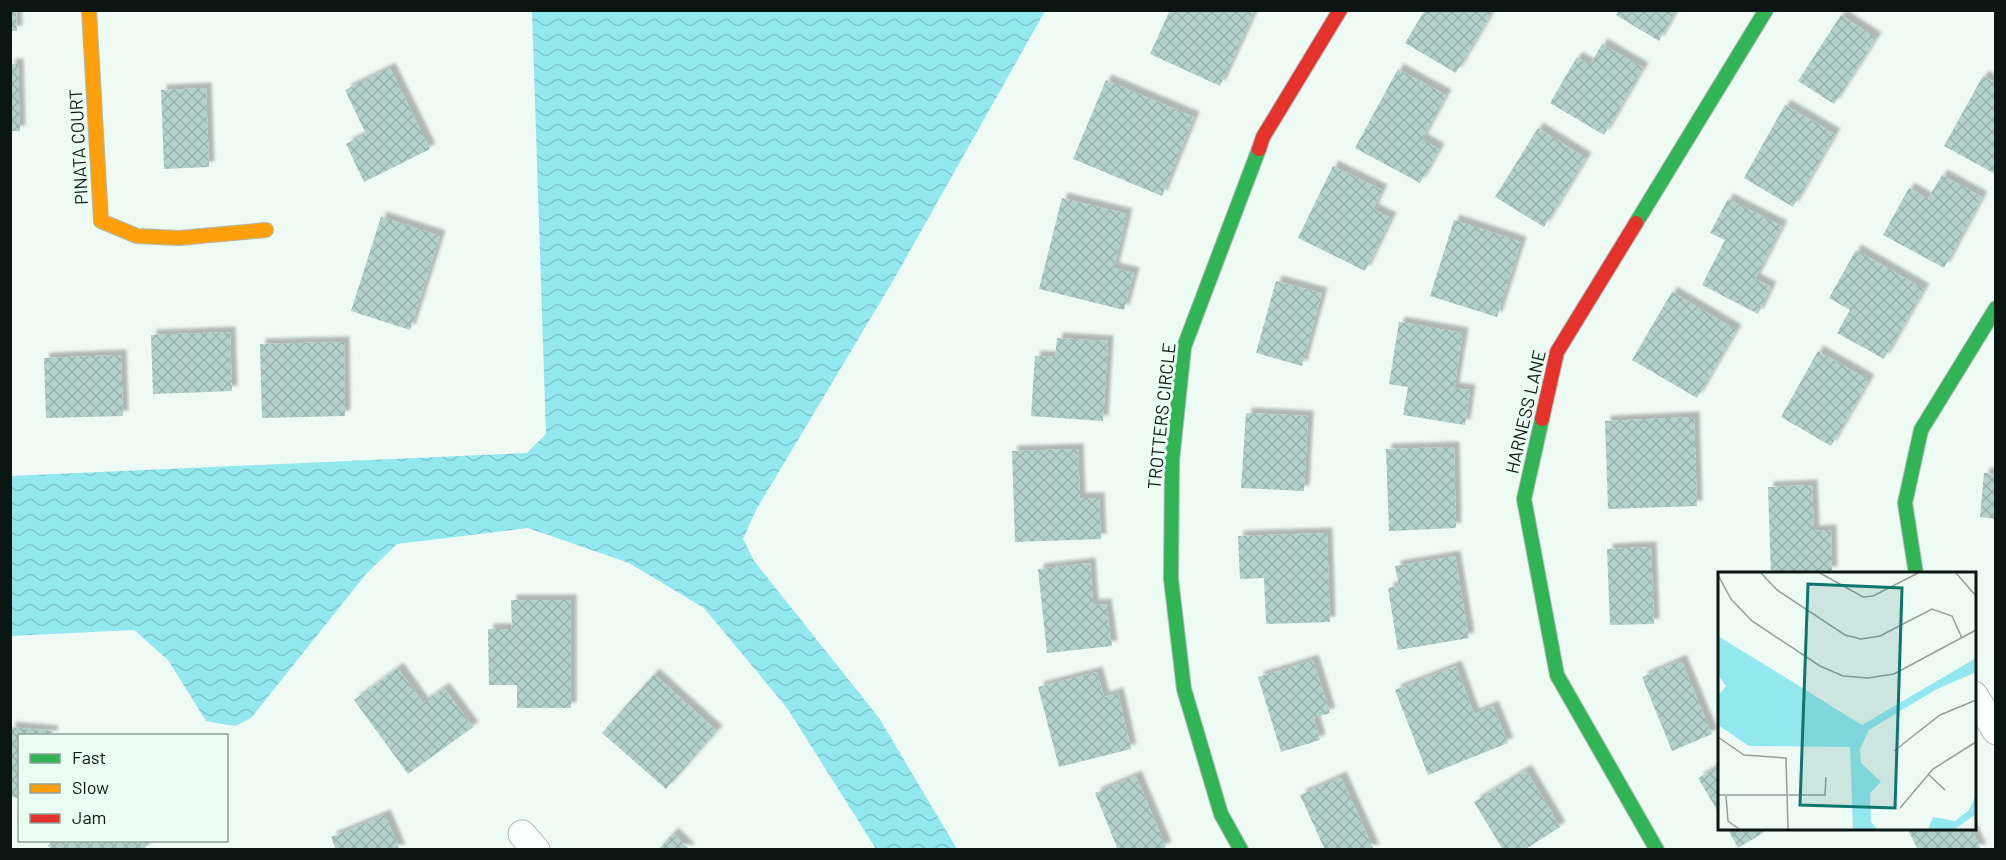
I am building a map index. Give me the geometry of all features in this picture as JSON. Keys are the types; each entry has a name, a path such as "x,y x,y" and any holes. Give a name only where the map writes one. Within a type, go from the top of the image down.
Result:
{"street":[{"name":"PINATA COURT","path":"89,10 101,221 137,236 179,238 266,230"},
{"name":"TROTTERS CIRCLE","path":"1241,849 1221,814 1184,689 1171,579 1172,461 1185,347 1263,137 1340,10"},
{"name":"HARNESS LANE","path":"1657,849 1557,675 1524,499 1557,352 1766,10"},
{"path":"1917,572 1905,503 1921,430 1995,308"},
{"path":"1976,698 1995,731"}],"water":[{"path":"532,11 1045,11 894,279 756,510 743,539 754,561 879,718 957,849 876,849 787,708 704,608 629,563 528,528 397,544 366,574 251,718 235,726 206,721 168,660 134,630 11,636 11,476 527,453 546,434"}],"building":[{"path":"10,10 16,10 17,31 10,31"},
{"path":"1170,10 1250,10 1254,12 1220,86 1150,54"},
{"path":"1425,10 1493,10 1456,73 1405,43"},
{"path":"1619,10 1676,10 1659,41 1616,15"},
{"path":"1841,15 1876,38 1834,104 1798,81"},
{"path":"1602,44 1643,68 1604,135 1550,103 1577,57 1590,65"},
{"path":"10,64 18,64 20,131 10,131"},
{"path":"390,68 430,149 364,182 346,144 366,134 345,90"},
{"path":"1398,69 1446,95 1422,139 1439,149 1420,183 1355,148"},
{"path":"1983,76 1996,83 1995,174 1944,146"},
{"path":"1106,80 1194,117 1162,196 1073,159"},
{"path":"206,88 209,167 164,169 161,90"},
{"path":"1785,105 1835,134 1793,207 1744,178"},
{"path":"1538,128 1586,158 1544,227 1495,197"},
{"path":"1333,166 1382,190 1373,209 1391,218 1365,271 1298,238"},
{"path":"1942,175 1982,197 1944,268 1883,235 1909,188 1928,199"},
{"path":"1062,198 1127,214 1114,268 1134,273 1124,310 1039,289"},
{"path":"1728,199 1782,226 1755,279 1771,287 1758,314 1702,285 1725,240 1710,233"},
{"path":"381,217 440,236 410,330 351,311"},
{"path":"1454,220 1521,242 1497,317 1430,296"},
{"path":"1856,250 1924,289 1884,359 1837,333 1850,310 1829,298"},
{"path":"1276,281 1322,293 1302,366 1256,353"},
{"path":"1672,292 1736,330 1697,398 1632,360"},
{"path":"1399,322 1463,333 1454,388 1470,390 1465,425 1403,415 1408,387 1389,384"},
{"path":"230,332 232,391 153,394 151,335"},
{"path":"1057,338 1108,341 1103,421 1031,416 1035,356 1055,357"},
{"path":"344,342 345,416 262,418 260,344"},
{"path":"1818,351 1869,380 1831,446 1781,417"},
{"path":"121,355 123,416 46,418 44,358"},
{"path":"1246,413 1308,416 1304,491 1241,488"},
{"path":"1694,417 1697,506 1608,509 1605,421"},
{"path":"1454,447 1456,528 1389,531 1386,449"},
{"path":"1078,449 1080,498 1099,498 1101,539 1015,542 1012,451"},
{"path":"1984,473 1996,474 1996,519 1980,517"},
{"path":"1812,485 1814,531 1831,530 1832,572 1771,572 1768,487"},
{"path":"1327,533 1330,622 1266,624 1264,578 1240,579 1238,536"},
{"path":"1651,547 1654,624 1610,625 1607,549"},
{"path":"1455,556 1469,638 1398,650 1388,588 1399,586 1395,566"},
{"path":"1090,563 1093,605 1106,604 1112,646 1047,653 1038,569"},
{"path":"511,600 571,600 571,708 517,708 517,685 489,685 488,629 512,629"},
{"path":"1313,660 1330,713 1314,718 1320,740 1281,752 1258,677"},
{"path":"1681,660 1712,734 1672,751 1642,677"},
{"path":"1456,666 1474,714 1493,706 1508,743 1428,775 1395,690"},
{"path":"398,668 423,703 444,688 473,727 408,774 354,700"},
{"path":"1097,672 1104,697 1118,693 1131,749 1059,767 1038,687"},
{"path":"654,674 717,731 666,789 602,733"},
{"path":"10,727 53,731 52,734 18,734 18,798 10,797"},
{"path":"1718,767 1718,812 1698,778"},
{"path":"1526,770 1560,827 1524,850 1503,850 1474,802"},
{"path":"1136,776 1166,847 1160,850 1118,850 1095,793"},
{"path":"1341,777 1374,850 1325,850 1300,795"},
{"path":"385,815 400,850 336,850 331,837"},
{"path":"1728,830 1768,830 1738,848"},
{"path":"1908,830 1972,830 1981,850 1918,850"},
{"path":"673,833 690,850 658,850"},
{"path":"51,842 149,842 144,850 54,850 48,846"}],"traffic: fast":[{"path":"1636,223 1766,10"},
{"path":"1241,850 1221,814 1184,689 1171,579 1172,461 1184,347 1259,149"},
{"path":"1916,572 1905,503 1921,430 1996,308"},
{"path":"1542,419 1524,499 1557,675 1657,850"}],"traffic: slow":[{"path":"89,10 101,221 137,236 179,238 266,230"}],"traffic: jam":[{"path":"1259,149 1263,137 1340,10"},
{"path":"1542,419 1557,352 1636,223"}]}
